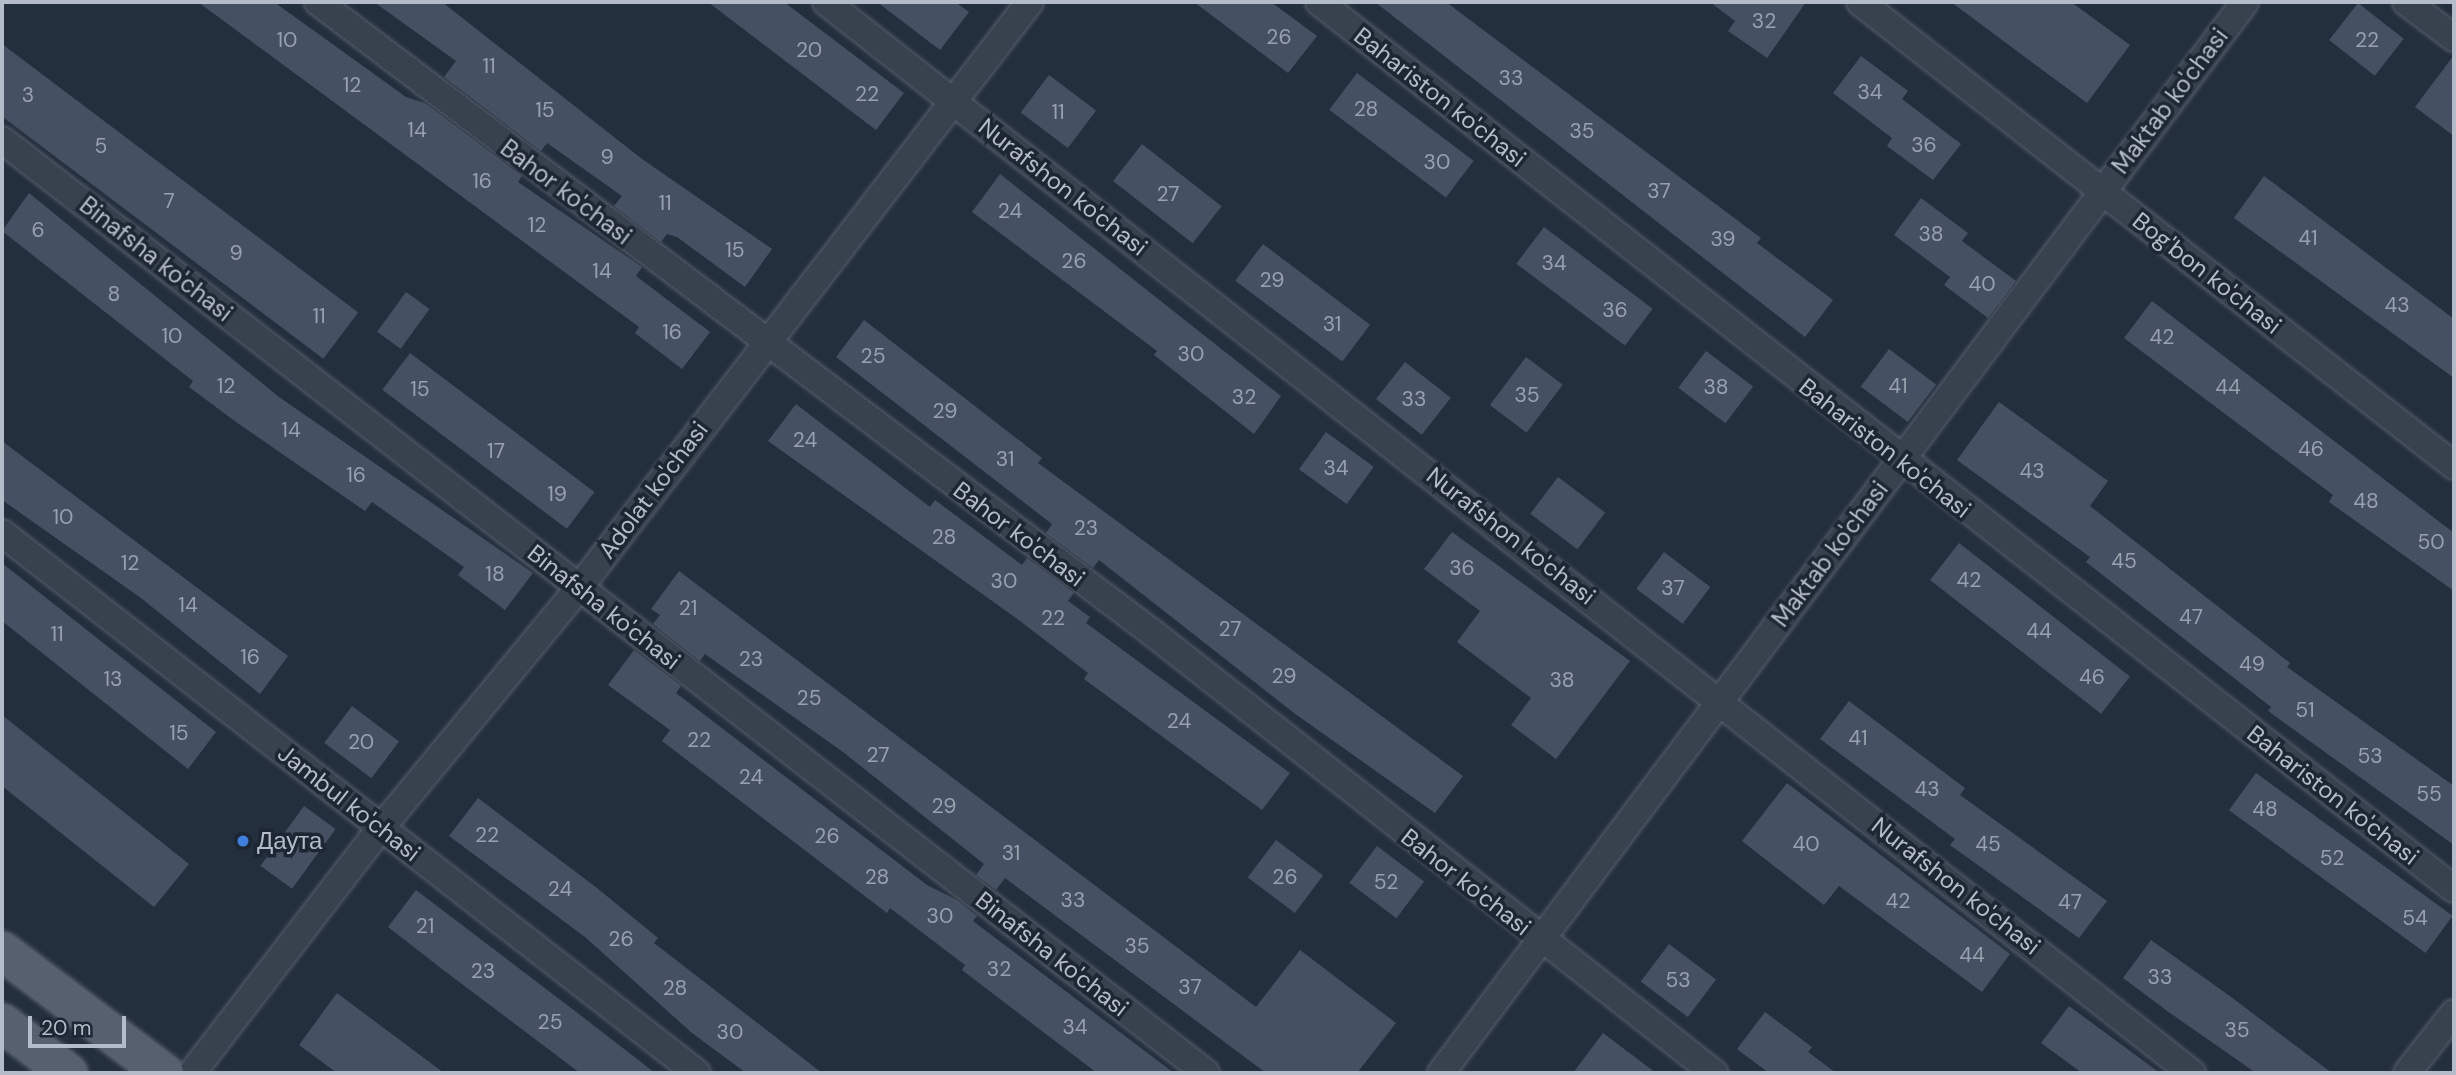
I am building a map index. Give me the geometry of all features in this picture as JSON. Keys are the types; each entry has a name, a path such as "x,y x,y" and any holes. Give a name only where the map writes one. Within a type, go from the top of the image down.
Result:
{"main road":[{"path":"2,951 164,1073"},
{"path":"2,1023 68,1073"}],"street":[{"name":"Bahor ko'chasi","path":"318,2 764,343 1154,634 1714,1073"},
{"name":"Nurafshon ko'chasi","path":"827,2 1722,700 2192,1073"},
{"name":"Adolat ko'chasi","path":"192,1073 381,828 579,588 764,343 1030,2"},
{"name":"Bahariston ko'chasi","path":"1319,2 1900,461 2454,889"},
{"name":"Bog'bon ko'chasi","path":"1860,2 2454,466"},
{"name":"Maktab ko'chasi","path":"1441,1073 2245,2"},
{"path":"2406,2 2454,38"},
{"name":"Binafsha ko'chasi","path":"2,140 1206,1073"},
{"name":"Jambul ko'chasi","path":"2,533 696,1073"},
{"path":"2407,1073 2454,1013"}],"building":[{"path":"198,2 274,2 406,97 425,103 522,176 518,182 642,267 636,276 710,332 682,369 635,333 639,327"},
{"path":"374,2 442,2 642,159 772,249 745,287 677,237 667,234 661,242 614,206 622,196 547,143 541,151 444,77 456,61"},
{"path":"708,2 784,2 904,93 876,130"},
{"path":"877,2 955,2 969,12 940,50"},
{"path":"1194,2 1271,2 1317,36 1288,73"},
{"path":"1375,2 1446,2 1761,238 1757,243 1833,300 1805,337"},
{"path":"1710,2 1806,2 1767,58 1728,31 1735,21"},
{"path":"1951,2 2071,2 2130,45 2087,103"},
{"path":"2358,3 2404,39 2375,76 2329,40"},
{"path":"2,44 358,312 323,359 2,117"},
{"path":"2454,55 2454,136 2415,107"},
{"path":"1861,56 1908,91 1902,99 1961,144 1933,180 1887,146 1892,138 1833,93"},
{"path":"1357,73 1474,161 1446,198 1329,110"},
{"path":"1049,75 1096,111 1068,148 1021,113"},
{"path":"1142,144 1222,206 1193,243 1113,181"},
{"path":"1000,174 1281,396 1254,434 1154,355 1157,351 972,212"},
{"path":"2264,176 2454,319 2454,378 2234,218"},
{"path":"29,193 279,397 533,573 505,610 458,575 464,567 372,502 365,511 189,387 193,381 2,231"},
{"path":"1921,198 1968,233 1962,241 2016,281 1988,318 1944,285 1950,277 1894,235"},
{"path":"1544,227 1653,309 1625,346 1516,264"},
{"path":"1263,244 1370,325 1342,361 1235,281"},
{"path":"406,292 429,309 401,349 377,332"},
{"path":"2152,301 2454,533 2454,591 2329,502 2333,495 2124,338"},
{"path":"864,320 1042,458 1038,463 1463,776 1435,813 1294,713 1099,560 1093,568 1046,533 1052,524 836,357"},
{"path":"1889,349 1936,385 1908,422 1861,387"},
{"path":"1706,351 1753,387 1725,423 1678,388"},
{"path":"410,353 594,492 567,529 382,390"},
{"path":"1526,357 1563,385 1527,433 1490,405"},
{"path":"1405,362 1451,398 1422,435 1376,399"},
{"path":"1999,402 2108,481 2090,506 2290,663 2287,667 2454,786 2454,845 2268,711 2271,707 2086,562 2090,557 1957,460"},
{"path":"796,404 930,507 935,500 1022,565 1027,558 1074,593 1068,601 1090,617 1086,623 1290,773 1262,810 1084,679 1088,673 1016,618 768,441"},
{"path":"1326,432 1374,467 1347,504 1299,469"},
{"path":"2,441 288,656 260,694 141,598 2,500"},
{"path":"1558,477 1605,513 1577,549 1530,514"},
{"path":"1452,532 1630,661 1556,759 1511,725 1531,698 1457,642 1480,611 1424,569"},
{"path":"1959,543 2130,677 2101,714 1930,580"},
{"path":"1664,552 1710,587 1683,624 1636,589"},
{"path":"2,563 216,732 188,769 2,621"},
{"path":"679,571 1256,1007 1300,950 1396,1023 1357,1073 1266,1073 1005,878 996,890 976,875 984,864 843,752 705,654 700,661 653,624 660,615 651,609"},
{"path":"634,650 681,686 676,693 927,885 957,900 977,916 973,921 1174,1073 1097,1073 962,970 965,965 890,908 887,913 662,741 670,730 608,685"},
{"path":"1849,701 1965,788 1960,795 2107,901 2079,938 1950,845 1955,839 1820,739"},
{"path":"352,706 399,742 371,778 324,743"},
{"path":"2,715 189,864 154,907 2,786"},
{"path":"2256,773 2453,916 2426,953 2229,810"},
{"path":"1787,783 2010,954 1982,992 1839,886 1824,905 1742,841"},
{"path":"478,798 597,888 658,938 654,943 822,1073 746,1073 692,1033 585,937 449,836"},
{"path":"304,806 336,829 292,889 261,866"},
{"path":"1276,840 1323,876 1295,913 1248,878"},
{"path":"1377,846 1424,882 1396,918 1349,883"},
{"path":"416,890 655,1073 580,1073 446,972 388,927"},
{"path":"2151,940 2332,1073 2256,1073 2170,1013 2123,978"},
{"path":"1669,944 1716,980 1688,1017 1641,982"},
{"path":"337,993 444,1073 337,1073 299,1045"},
{"path":"2069,1006 2160,1073 2082,1073 2041,1043"},
{"path":"1765,1012 1812,1047 1808,1052 1836,1073 1769,1073 1737,1049"},
{"path":"1603,1033 1656,1073 1573,1073"}],"place":[{"name":"Даута","path":"243,841"}]}
